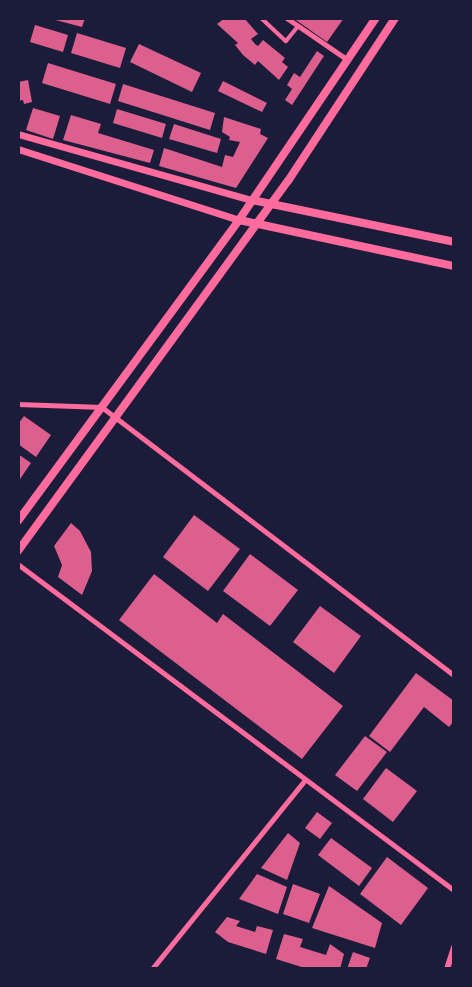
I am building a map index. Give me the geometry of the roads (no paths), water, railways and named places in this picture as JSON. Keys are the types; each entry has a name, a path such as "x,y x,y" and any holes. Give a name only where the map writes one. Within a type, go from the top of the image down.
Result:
{"highway":[{"path":"252,200 454,241"},
{"path":"239,220 454,266"}],"main road":[{"path":"18,521 239,220 376,18"},
{"path":"18,551 271,204 395,18"},
{"path":"18,134 252,200"},
{"path":"18,148 239,220"}],"street":[{"path":"261,18 286,41 298,26"},
{"path":"287,18 348,60"},
{"path":"18,404 102,407 454,675"},
{"path":"18,564 454,890"},
{"path":"152,969 305,780"},
{"path":"447,969 454,947"}]}
